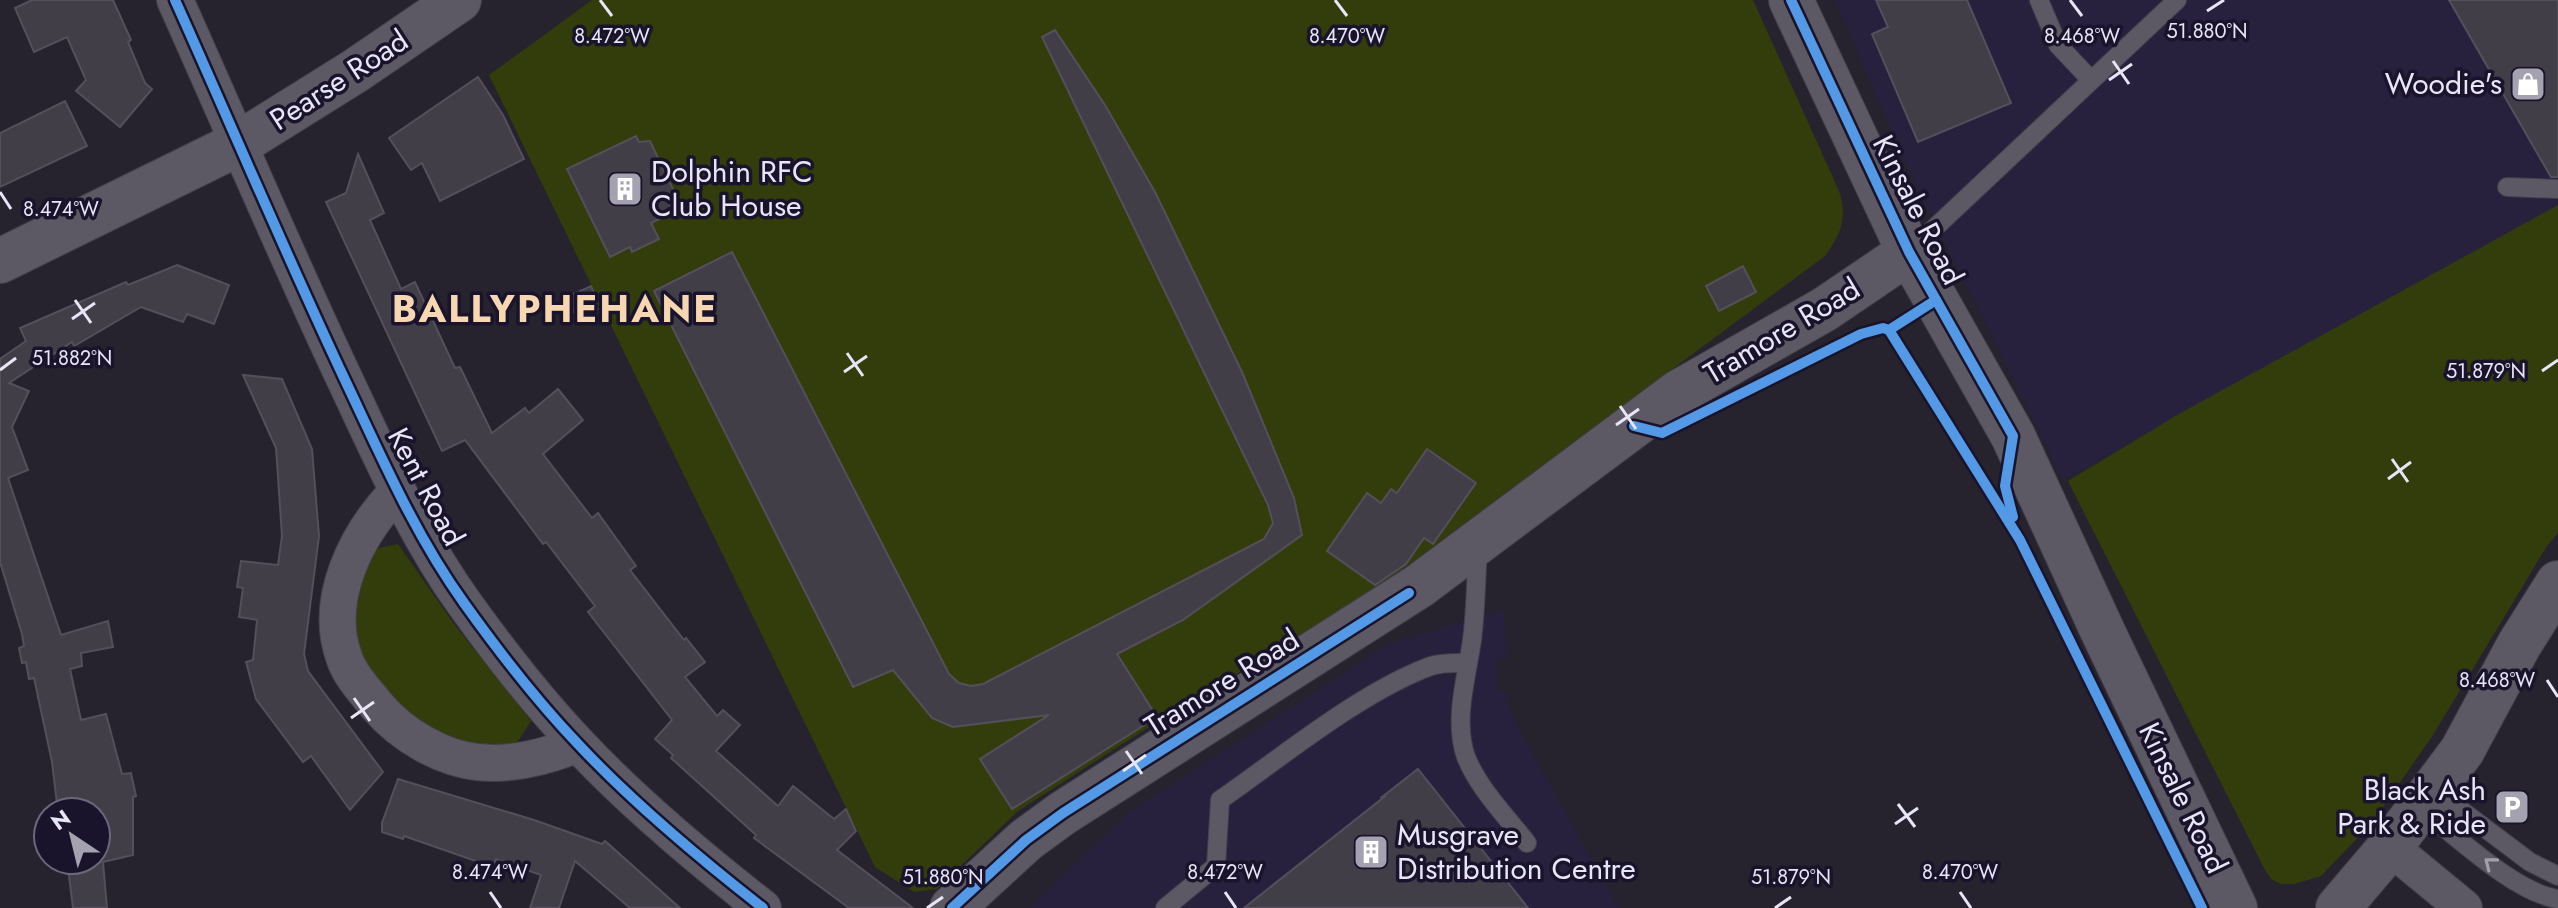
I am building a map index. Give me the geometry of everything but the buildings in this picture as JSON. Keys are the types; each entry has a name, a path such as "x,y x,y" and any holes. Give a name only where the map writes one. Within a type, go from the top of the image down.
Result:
{"street":[{"name":"Kent Road","path":"175,0 397,492 465,604 578,744 640,805 763,908"},
{"name":"Pearse Road","path":"0,261 238,144 355,71 459,0"},
{"name":"Kinsale Road","path":"1791,0 1909,252 2013,436 2235,908"},
{"name":"Tramore Road","path":"952,908 1026,840 1063,813 1419,586 1679,392 1825,309 1909,252"},
{"name":"Kent Road","path":"397,492 373,521 342,582 338,624 343,656 365,691 384,715 417,739 452,756 475,762 499,763 539,758 578,744"},
{"path":"2338,908 2390,847 2462,751 2519,645 2558,583"},
{"path":"2390,847 2464,908"}],"lane":[{"path":"2039,0 2058,45 2090,79"},
{"path":"1909,252 2177,0"},
{"path":"2507,187 2558,189"},
{"path":"1478,542 1472,638 1461,730 1466,755 1489,795 1527,843"},
{"path":"1165,908 1216,866 1220,800 1349,710 1401,680 1434,665 1468,663"},
{"path":"2426,798 2558,876"},
{"path":"2426,798 2512,879 2531,891 2558,899"}],"shaded area":[{"path":"1835,0 2558,0 2558,206 2063,480 1902,155"},
{"path":"1504,610 1507,658 1495,658 1496,690 1506,692 1507,704 1517,726 1619,908 1030,908 1127,814 1391,643"}],"green space":[{"path":"592,0 1753,0 1839,191 1843,218 1825,256 1376,589 1018,811 937,889 914,892 875,867 489,75"},
{"path":"2558,205 2558,533 2547,546 2433,735 2372,823 2321,876 2294,884 2272,880 2068,481 2177,415"},
{"path":"398,544 454,624 531,721 518,741 506,747 470,751 414,724 367,672 351,624 363,558 379,548"}],"cycle path":[{"path":"175,0 372,437 414,523 446,577 519,676 578,744 668,830 763,908"},
{"path":"1791,0 1909,252 2013,436 2005,486 2013,517"},
{"path":"1634,426 1662,433 1861,334 1883,328 1889,330 1936,300"},
{"path":"1889,330 2020,540 2202,908"},
{"path":"952,908 1026,840 1063,813 1409,593"}],"place":[{"name":"Woodie's","path":"2528,84"},
{"name":"Dolphin RFC Club House","path":"625,189"},
{"name":"Black Ash Park & Ride","path":"2512,807"},
{"name":"Musgrave Distribution Centre","path":"1371,852"}],"district":[{"name":"BALLYPHEHANE","path":"555,309"}]}
